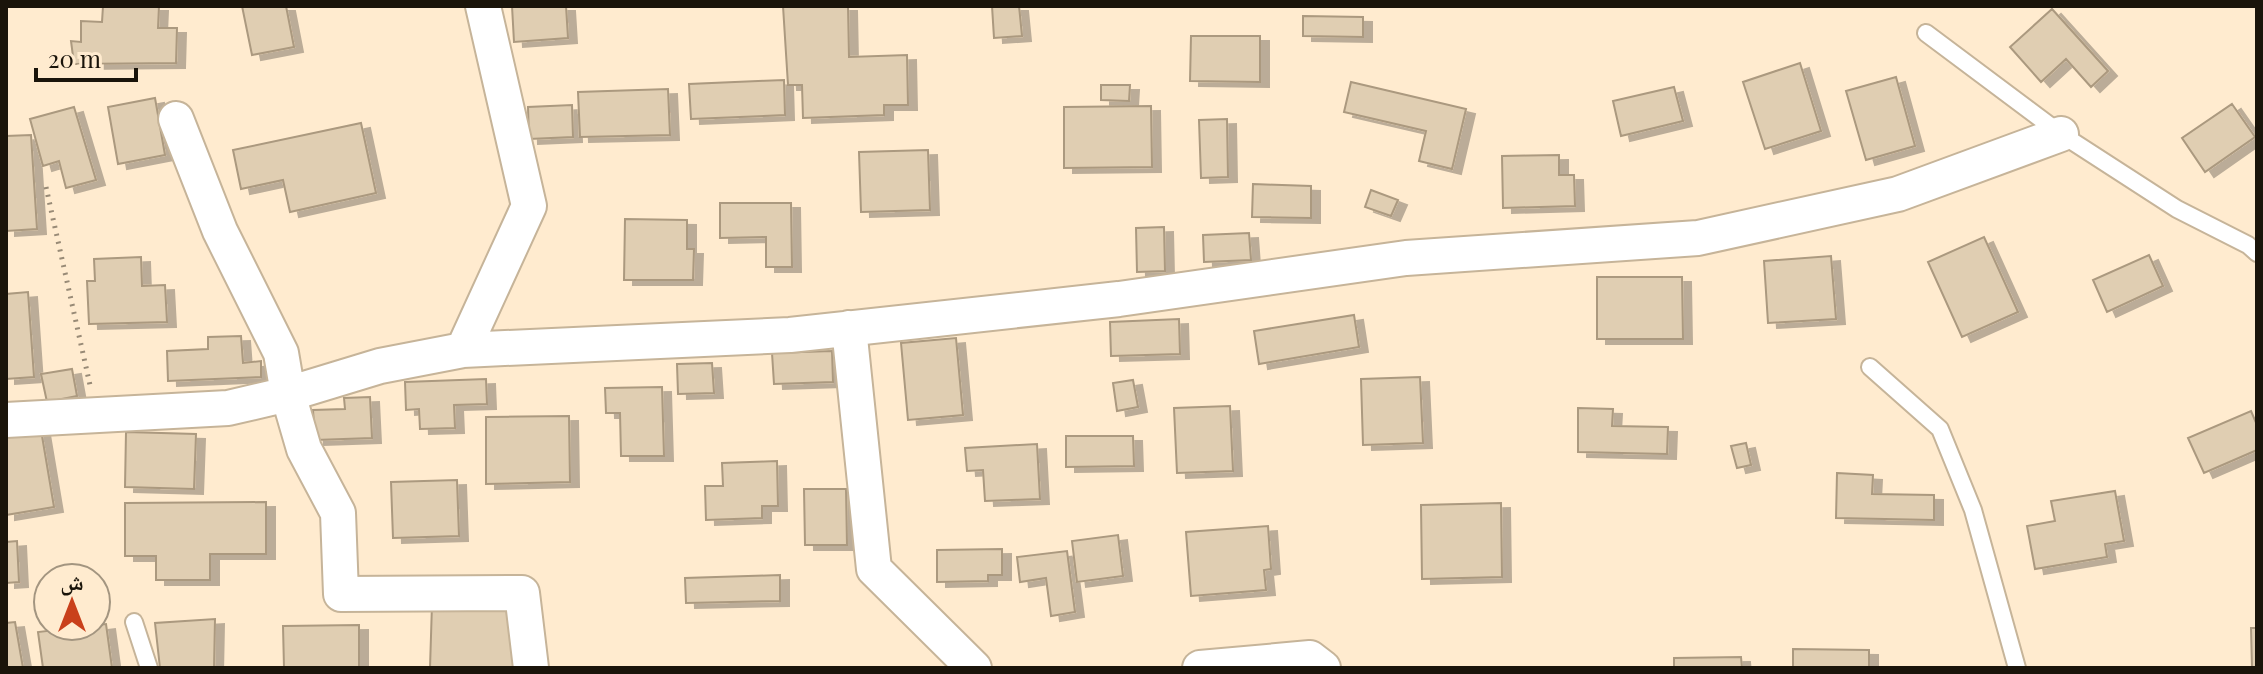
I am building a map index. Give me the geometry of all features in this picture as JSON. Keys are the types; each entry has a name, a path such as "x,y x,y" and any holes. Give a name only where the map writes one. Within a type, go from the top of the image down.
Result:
{"street":[{"path":"463,350 529,206 483,6"},
{"path":"176,119 220,231 281,353 288,394 304,449 338,513 341,594 522,593 531,668"},
{"path":"6,420 228,408 288,394 380,366 463,350 790,335 1119,299 1406,258 1698,238 1898,194 2061,134"},
{"path":"849,328 874,569 974,668"},
{"path":"1200,668 1310,658 1323,668"}],"lane":[{"path":"1926,33 2061,134 2177,209 2248,245 2257,253"},
{"path":"1870,367 1940,429 1973,510 2017,668"},
{"path":"134,622 149,668"}],"path":[{"path":"46,187 96,414"}],"building":[{"path":"103,6 159,6 158,28 177,28 176,63 74,64 71,41 81,42 81,21 102,22"},
{"path":"242,6 286,6 294,47 252,55"},
{"path":"512,6 566,6 568,38 514,42"},
{"path":"783,6 848,6 849,57 907,55 908,105 884,105 884,115 803,118 802,85 788,85"},
{"path":"992,6 1019,6 1022,36 994,38"},
{"path":"2052,9 2108,71 2091,87 2066,59 2041,82 2010,47"},
{"path":"1303,16 1363,17 1363,37 1303,36"},
{"path":"1191,36 1260,36 1260,82 1190,81"},
{"path":"1800,63 1821,131 1765,149 1743,82"},
{"path":"1896,77 1915,146 1866,160 1846,91"},
{"path":"784,80 785,115 691,119 689,84"},
{"path":"1351,82 1466,109 1452,169 1419,161 1426,131 1344,112"},
{"path":"1101,85 1130,85 1129,101 1101,100"},
{"path":"1674,87 1683,121 1621,136 1613,101"},
{"path":"668,89 670,135 580,137 578,92"},
{"path":"155,98 165,155 118,164 108,107"},
{"path":"2232,104 2255,137 2205,172 2182,138"},
{"path":"572,105 573,137 529,139 528,107"},
{"path":"1151,106 1152,167 1064,168 1064,107"},
{"path":"74,107 96,180 66,188 59,161 43,166 30,119"},
{"path":"1227,119 1228,177 1201,178 1199,120"},
{"path":"361,123 376,193 290,212 283,180 241,189 233,150"},
{"path":"31,135 37,229 6,231 6,136"},
{"path":"928,150 930,210 861,212 859,152"},
{"path":"1559,155 1559,175 1574,175 1575,206 1503,208 1502,156"},
{"path":"1253,184 1311,186 1311,218 1252,217"},
{"path":"1371,190 1398,200 1391,216 1365,207"},
{"path":"720,203 791,203 792,267 766,267 766,237 720,238"},
{"path":"625,219 687,220 687,249 694,249 693,280 624,280"},
{"path":"1164,227 1165,271 1137,272 1136,228"},
{"path":"1249,233 1251,260 1204,262 1203,235"},
{"path":"1984,237 2018,312 1962,337 1928,262"},
{"path":"2149,255 2163,286 2107,312 2093,280"},
{"path":"1831,256 1836,319 1768,323 1764,261"},
{"path":"141,257 142,286 165,285 167,322 89,324 87,281 95,281 94,259"},
{"path":"1597,277 1682,277 1683,339 1597,339"},
{"path":"28,292 34,377 6,379 6,294"},
{"path":"1354,315 1359,347 1259,364 1254,331"},
{"path":"1179,319 1180,354 1111,356 1110,322"},
{"path":"241,336 243,363 261,361 261,377 168,381 167,351 208,349 208,337"},
{"path":"956,338 963,415 908,420 901,343"},
{"path":"832,351 833,382 774,384 772,353"},
{"path":"712,363 714,393 678,394 677,364"},
{"path":"72,369 77,396 47,402 41,374"},
{"path":"1420,377 1423,443 1363,445 1361,379"},
{"path":"486,379 487,404 454,405 455,428 420,429 419,409 406,410 405,382"},
{"path":"1133,380 1138,407 1117,411 1113,383"},
{"path":"662,387 664,456 621,456 620,413 606,413 605,388"},
{"path":"370,397 372,438 315,440 313,410 345,409 344,398"},
{"path":"1230,406 1233,471 1177,473 1174,408"},
{"path":"1578,408 1613,409 1612,426 1668,427 1667,454 1578,452"},
{"path":"2251,411 2257,425 2257,450 2204,473 2188,438"},
{"path":"569,416 570,482 486,484 486,417"},
{"path":"41,430 54,507 6,515 6,435"},
{"path":"126,432 196,434 194,489 125,487"},
{"path":"1066,436 1133,436 1134,466 1066,467"},
{"path":"1746,443 1751,465 1737,468 1731,446"},
{"path":"1037,444 1040,499 985,501 983,470 967,471 965,448"},
{"path":"777,461 778,506 762,506 762,518 706,520 705,486 723,486 722,463"},
{"path":"1837,473 1873,475 1872,494 1934,495 1934,520 1836,518"},
{"path":"457,480 459,536 393,538 391,482"},
{"path":"804,489 846,489 847,545 805,545"},
{"path":"2115,491 2124,541 2105,544 2107,557 2035,569 2027,526 2055,521 2051,501"},
{"path":"266,502 266,554 210,554 210,580 156,580 156,556 125,556 125,503"},
{"path":"1501,503 1502,577 1422,579 1421,505"},
{"path":"1268,526 1271,569 1264,570 1266,590 1191,596 1186,532"},
{"path":"1118,535 1123,576 1077,582 1072,541"},
{"path":"17,541 19,582 6,583 6,542"},
{"path":"1002,549 1002,575 988,575 988,581 937,582 937,550"},
{"path":"1067,551 1075,612 1051,616 1046,578 1020,582 1017,557"},
{"path":"780,575 780,601 686,603 685,578"},
{"path":"432,604 518,606 516,668 430,668"},
{"path":"215,619 214,668 160,668 155,623"},
{"path":"15,622 23,668 6,668 6,623"},
{"path":"359,625 359,668 284,668 283,626"},
{"path":"2251,628 2257,628 2257,668 2252,668"},
{"path":"39,642 108,642 112,668 43,668"},
{"path":"1793,649 1869,650 1869,668 1793,668"},
{"path":"1741,657 1742,668 1674,668 1674,658"}]}
